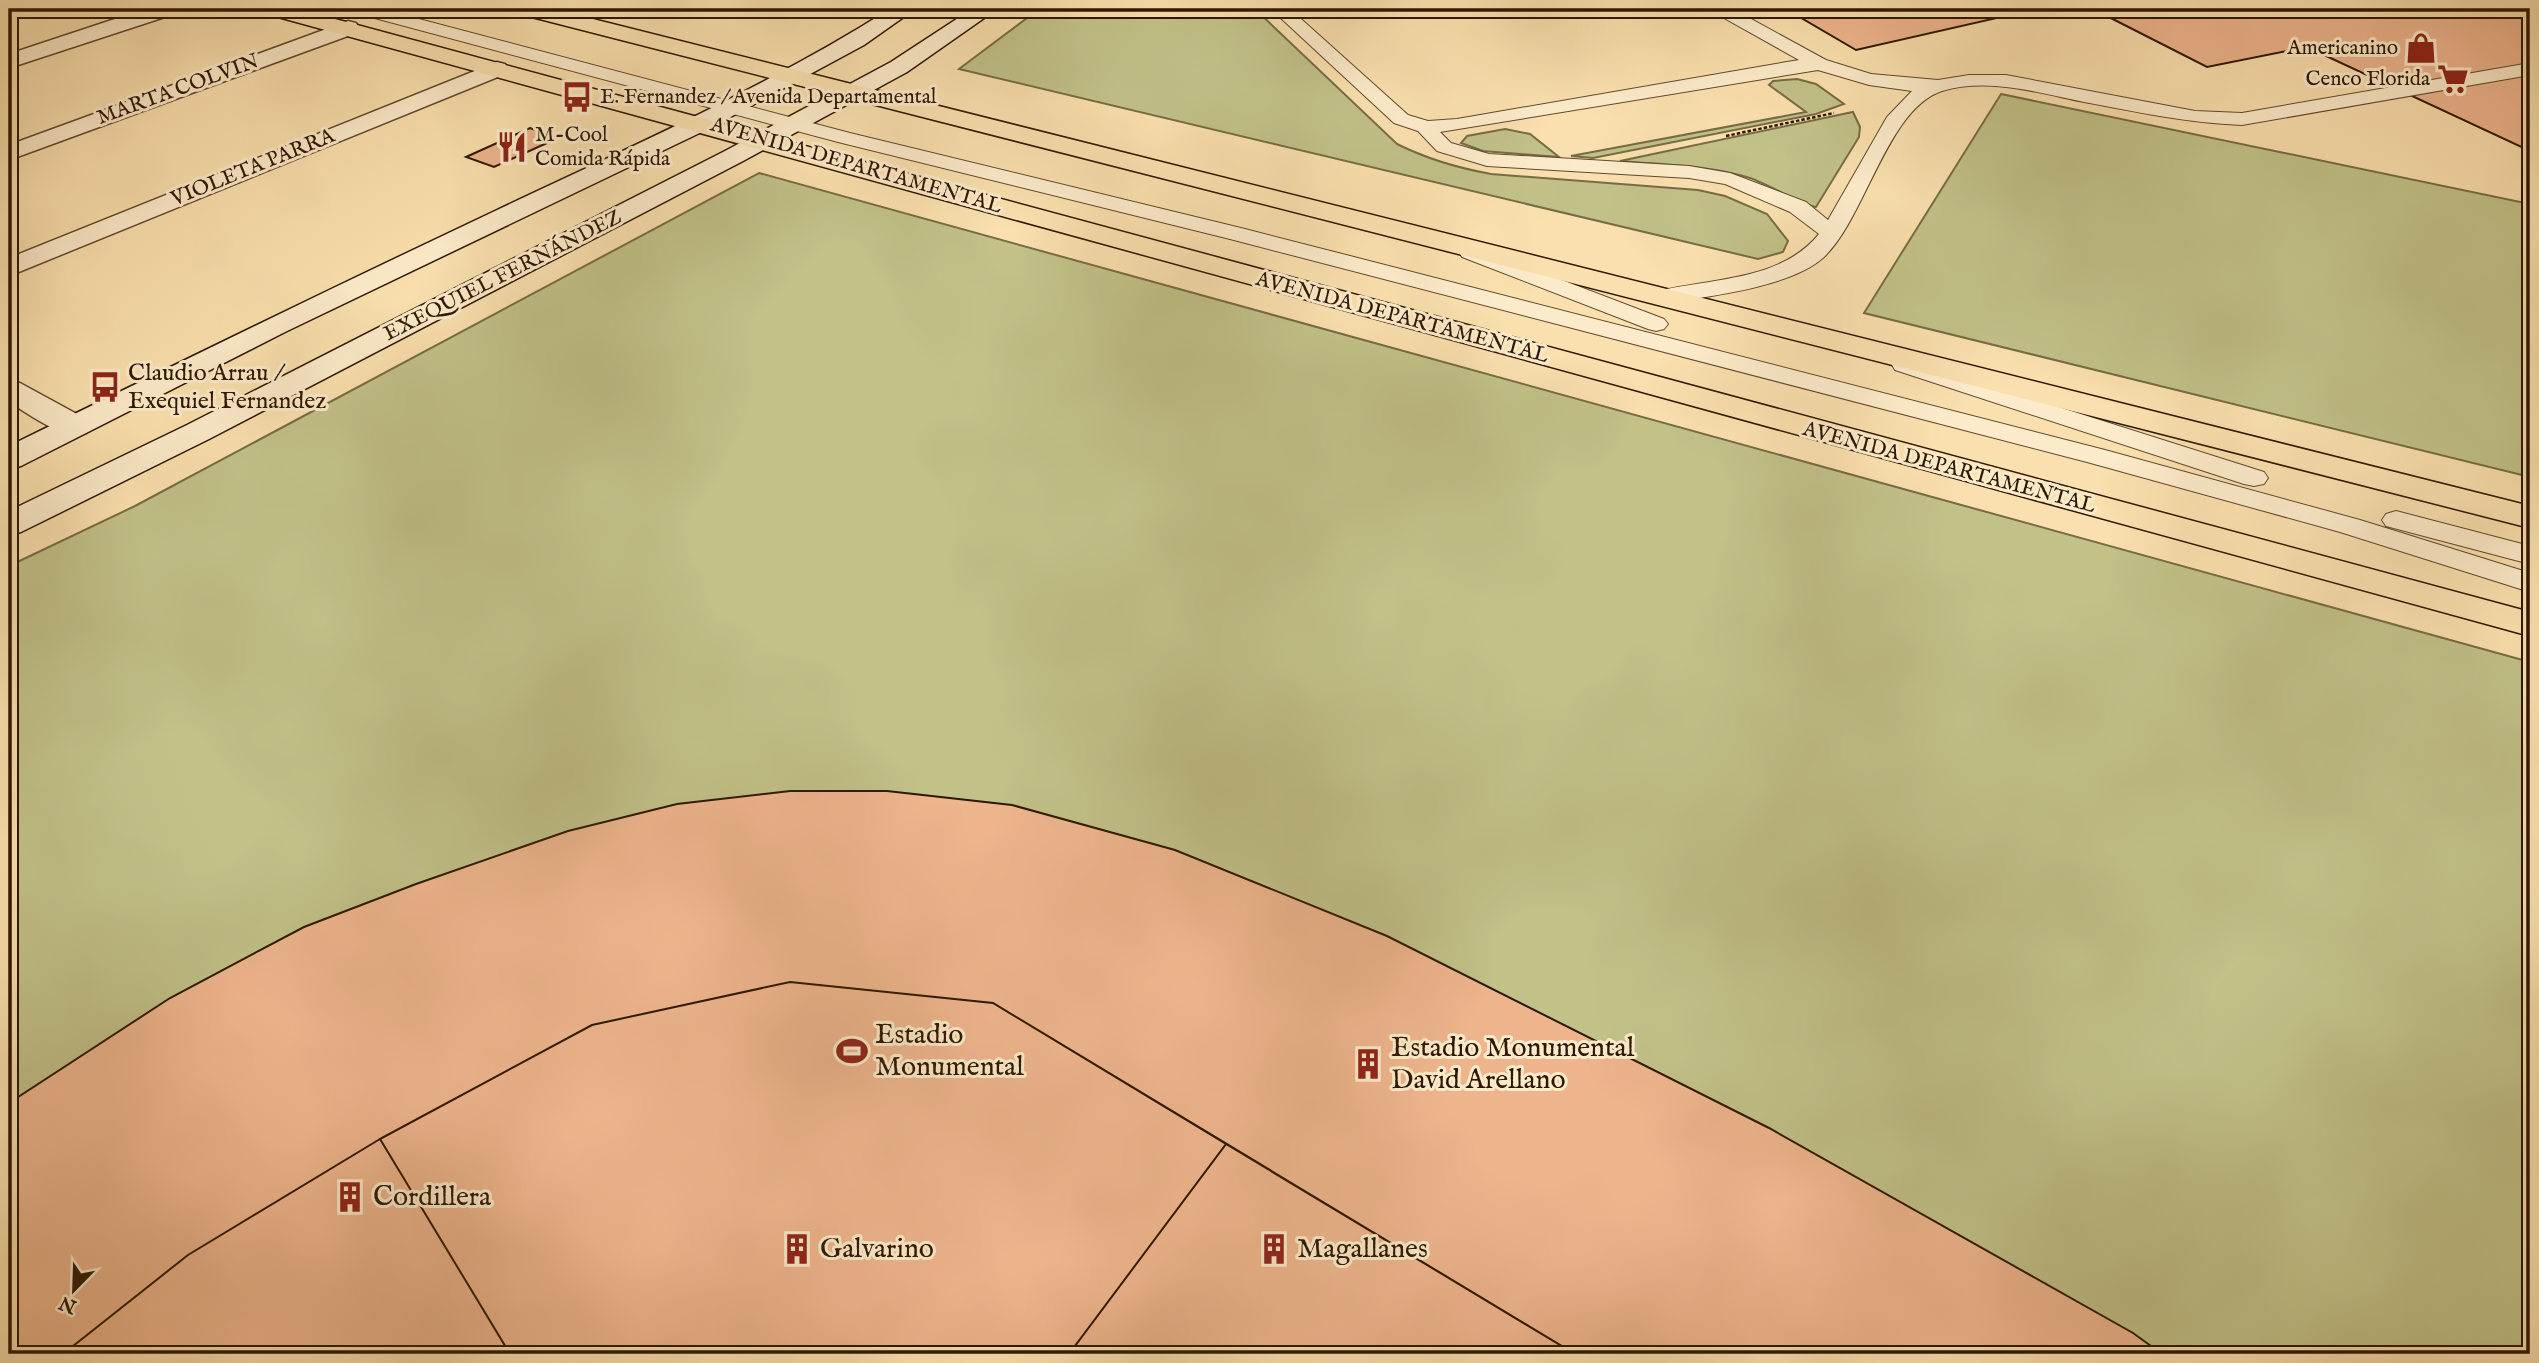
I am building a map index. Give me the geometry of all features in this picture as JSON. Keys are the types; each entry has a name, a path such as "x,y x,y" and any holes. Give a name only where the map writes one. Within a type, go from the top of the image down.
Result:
{"main road":[{"path":"9,61 166,9"},
{"name":"AVENIDA DEPARTAMENTAL","path":"275,9 701,123 1812,432 2530,624"},
{"path":"527,9 2530,517"},
{"name":"EXEQUIEL FERNÁNDEZ","path":"9,458 275,326 701,123 732,98 756,94 856,40 904,9"},
{"name":"EXEQUIEL FERNÁNDEZ","path":"9,524 107,478 339,361 763,141 790,110 819,111 856,92 934,46 986,9"},
{"name":"MARTA COLVIN","path":"9,153 348,28"},
{"name":"VIOLETA PARRA","path":"9,268 497,69"},
{"path":"275,326 269,336 271,346 281,355 296,360 339,361"},
{"path":"9,390 75,426"}],"lane":[{"path":"362,9 790,110 1237,234 2083,452 2350,527 2530,583"},
{"path":"429,9 614,57"},
{"path":"1280,9 1395,116 1427,127 1457,125 1819,64 1884,82 1938,86 1969,81 2006,81 2195,117 2242,119 2530,69"},
{"path":"1721,9 1819,64 1897,117"},
{"path":"1662,297 1741,284 1784,270 1815,253 1831,233 1897,117 1914,97 1938,86"},
{"path":"756,94 790,110"},
{"path":"819,111 2530,555"},
{"path":"1427,127 1429,133 1444,147 1487,160 1689,172 1730,180 1756,188 1798,207 1831,233"},
{"path":"1440,240 1677,332"},
{"path":"1799,331 2332,503"}],"green space":[{"path":"1039,9 1255,9 1397,144 1408,149 1443,162 1491,174 1698,190 1725,196 1767,214 1788,241 1783,252 1758,259 959,69"},
{"path":"1797,79 1816,84 1844,104 1816,114 1593,158 1571,156 1806,112 1769,85 1773,81"},
{"path":"2001,94 2530,204 2530,477 1864,313"},
{"path":"1853,112 1860,127 1859,137 1816,207 1750,178 1718,170 1620,161"},
{"path":"1505,129 1530,134 1559,157 1483,151 1461,143 1467,136"},
{"name":"Estadio Monumental","path":"759,173 2530,662 2530,1354 9,1354 9,566 135,506"}],"building":[{"path":"1786,9 2036,9 1856,50"},
{"name":"Cenco Florida","path":"2093,9 2530,9 2530,151 2307,47 2207,67"},
{"name":"M-Cool Comida Rápida","path":"530,128 558,138 494,167 466,157"},
{"name":"Estadio Monumental David Arellano","path":"790,791 887,791 1012,805 1175,850 1387,936 1769,1128 2133,1333 2162,1354 1575,1354 993,1003 790,982 592,1025 380,1139 188,1255 63,1354 9,1354 9,1103 170,998 304,927 416,884 568,831 677,804"},
{"name":"Galvarino","path":"790,982 993,1003 1575,1354 63,1354 188,1255 380,1139 592,1025"},
{"name":"Galvarino","path":"790,982 993,1003 1226,1144 1069,1354 510,1354 380,1139 592,1025"},
{"name":"Cordillera","path":"380,1139 510,1354 63,1354 188,1255"},
{"name":"Magallanes","path":"1226,1144 1575,1354 1069,1354"}],"place":[{"name":"Americanino","path":"2421,48"},
{"name":"Cenco Florida","path":"2453,79"},
{"name":"E. Fernandez / Avenida Departamental","path":"577,97"},
{"name":"M-Cool Comida Rápida","path":"512,147"},
{"name":"Claudio Arrau / Exequiel Fernandez","path":"105,387"},
{"name":"Estadio Monumental","path":"852,1051"},
{"name":"Estadio Monumental David Arellano","path":"1368,1064"},
{"name":"Cordillera","path":"350,1197"},
{"name":"Galvarino","path":"797,1249"},
{"name":"Magallanes","path":"1274,1249"}]}
